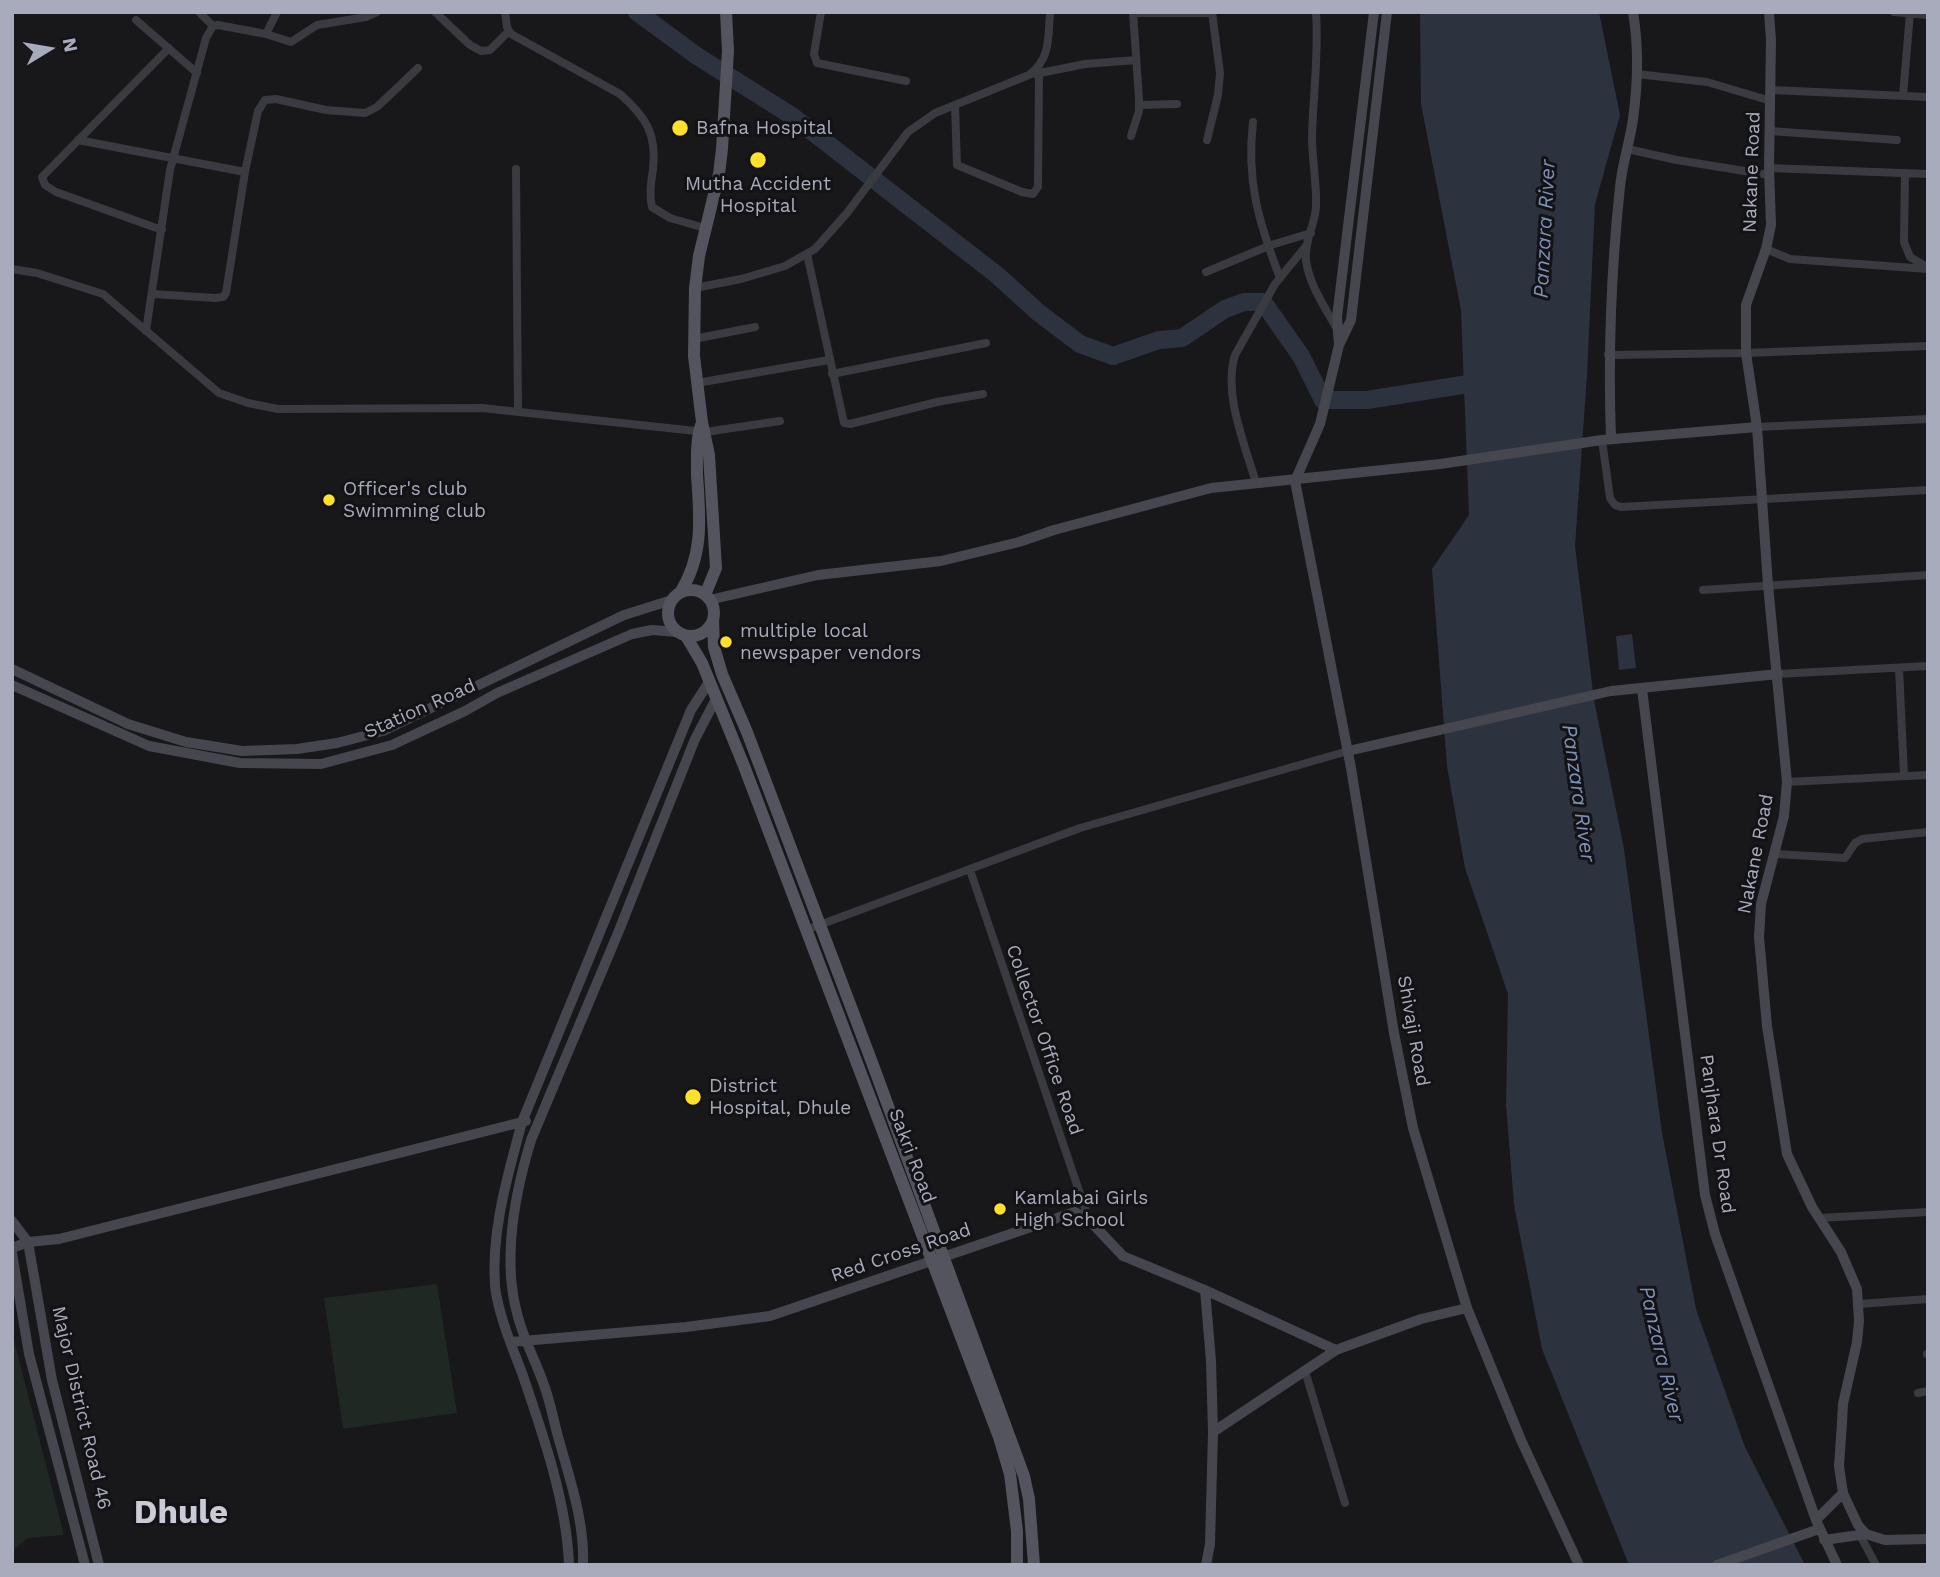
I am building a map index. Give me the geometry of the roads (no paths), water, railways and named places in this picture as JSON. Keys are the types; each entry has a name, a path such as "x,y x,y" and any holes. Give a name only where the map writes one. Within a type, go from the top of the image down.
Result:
{"main road":[{"path":"726,12 729,34"},
{"path":"707,598 716,568 709,455 702,428 697,383 695,288 699,256 719,174 732,12"},
{"path":"702,428 696,458 699,538 697,558 668,617 682,634 703,633 713,620"},
{"path":"676,597 695,590 707,598 714,612 714,647 722,674 820,925 937,1259 1024,1476 1029,1499 1034,1565"},
{"name":"Sakri Road","path":"682,634 702,663 937,1259 1010,1474 1017,1531 1017,1565"}],"street":[{"path":"199,12 213,26"},
{"path":"266,34 277,12"},
{"path":"213,26 224,25 291,42 317,25 366,17 377,12"},
{"path":"435,12 470,45 481,51 490,50 509,31"},
{"path":"505,12 511,34 620,94 634,106 650,131 655,149 650,198 653,207 670,218 705,228"},
{"path":"821,12 814,54 817,63 906,81"},
{"path":"695,288 785,266 815,249 847,213 908,132 929,116 1040,68 1045,59 1050,12"},
{"path":"1256,483 1233,399 1230,374 1235,355 1278,281 1306,246 1316,216 1312,160 1318,45 1316,12"},
{"path":"1339,345 1337,329 1374,12"},
{"path":"1295,481 1320,424 1339,345 1351,320 1387,12"},
{"path":"1633,12 1637,40 1637,74 1633,119 1620,185 1608,355 1606,439 1610,498 1615,505 1928,490"},
{"name":"Nakane Road","path":"1769,12 1772,96 1769,172 1771,225 1766,249 1746,305 1746,353 1758,427 1768,585 1787,782 1784,816 1776,854 1761,904 1759,937 1771,1058 1787,1154 1819,1218 1850,1269 1857,1289 1857,1342 1843,1404 1839,1466 1843,1493 1863,1534"},
{"path":"1894,12 1928,15"},
{"path":"1131,136 1139,105 1133,13 1212,13 1220,73 1218,95 1207,140"},
{"path":"1903,96 1910,13"},
{"path":"136,20 197,73"},
{"path":"146,331 173,158 206,38 213,26"},
{"path":"162,230 56,192 45,185 42,177 169,48"},
{"path":"1029,75 1085,64 1136,60"},
{"path":"153,294 215,298 223,297 226,293 245,172 258,111 265,100 276,99 326,110 365,113 377,107 418,68"},
{"path":"955,105 957,165 1033,194 1038,187 1039,73"},
{"path":"1637,74 1707,82 1772,96 1928,97"},
{"path":"1139,105 1177,104"},
{"path":"1253,122 1251,183 1278,281"},
{"path":"1770,131 1897,140"},
{"path":"78,140 245,172"},
{"path":"1627,149 1689,162 1769,172 1928,174"},
{"path":"516,169 518,412"},
{"path":"1905,173 1904,242 1910,257 1928,268"},
{"path":"1206,272 1268,246 1311,233"},
{"path":"1306,246 1310,277 1337,329"},
{"path":"1766,249 1790,260 1928,268"},
{"path":"807,254 842,418 847,424 983,394"},
{"path":"12,269 37,273 103,294 219,393 278,409 482,408 702,428 780,421"},
{"path":"694,338 755,327"},
{"path":"832,374 986,342"},
{"path":"1608,355 1928,346"},
{"path":"697,383 830,360"},
{"path":"707,598 818,575 941,561 1212,488 1440,464 1606,439 1758,427 1928,419"},
{"name":"Shivaji Road","path":"1295,481 1348,751 1394,1033 1413,1128 1467,1308 1521,1440 1579,1565"},
{"path":"1703,590 1928,575"},
{"name":"Station Road","path":"12,669 128,724 186,742 242,751 297,749 337,743 383,731 624,615 676,597"},
{"name":"Station Road","path":"12,685 149,746 240,763 326,763 392,745 497,693 632,634 652,630 682,634"},
{"path":"807,930 1080,828 1363,747 1611,691 1778,674 1928,667"},
{"path":"1899,668 1904,775"},
{"path":"569,1565 569,1545 543,1433 495,1289 494,1263 506,1185 522,1122 691,710 709,682"},
{"name":"Panjhara Dr Road","path":"1642,689 1705,1195 1715,1234 1817,1525 1837,1565"},
{"path":"583,1565 581,1527 566,1464 546,1389 516,1313 510,1255 522,1168 540,1117 695,739 716,699"},
{"path":"123,736 128,724"},
{"path":"1787,782 1928,775"},
{"path":"1776,854 1844,858 1855,843 1862,839 1928,832"},
{"name":"Collector Office Road","path":"970,870 1088,1220"},
{"path":"583,974 598,981"},
{"path":"13,1255 28,1242 59,1239 540,1117"},
{"path":"1819,1218 1928,1212"},
{"name":"Red Cross Road","path":"511,1342 770,1317 1070,1213 1082,1214 1088,1220"},
{"path":"1088,1220 1123,1256 1336,1350"},
{"name":"Major District Road 46","path":"12,1222 28,1242 52,1380 99,1565"},
{"name":"Major District Road 46","path":"13,1255 29,1354 85,1565"},
{"path":"1205,1290 1213,1432 1210,1544 1206,1565"},
{"path":"1858,1304 1928,1299"},
{"path":"1213,1432 1336,1350 1421,1319 1467,1308"},
{"path":"1305,1371 1345,1503"},
{"path":"1717,1565 1800,1536 1817,1525 1843,1493"},
{"path":"1863,1534 1876,1565"},
{"path":"1824,1541 1863,1534 1885,1540 1928,1539"}],"water":[{"name":"Panzara River","path":"1420,12 1599,12 1620,115 1595,204 1575,546 1594,700 1624,849 1662,1133 1696,1309 1745,1447 1805,1565 1629,1565 1542,1349 1514,1205 1506,1105 1508,994 1465,868 1447,766 1432,569 1469,515 1461,310 1421,104"},
{"path":"1632,634 1636,668 1619,670 1616,636"}],"waterway":[{"path":"637,12 697,56 792,116 997,275 1039,313 1080,344 1113,356 1159,340 1182,338 1225,309 1244,302 1263,302 1301,356 1323,400 1367,400 1487,381"}],"place":[{"name":"Bafna Hospital","path":"680,128"},
{"name":"Mutha Accident Hospital","path":"758,160"},
{"name":"Officer's club Swimming club","path":"329,500"},
{"name":"multiple local newspaper vendors","path":"726,642"},
{"name":"District Hospital, Dhule","path":"693,1097"},
{"name":"Kamlabai Girls High School","path":"1000,1209"}],"district":[{"name":"Dhule","path":"181,1513"}]}
